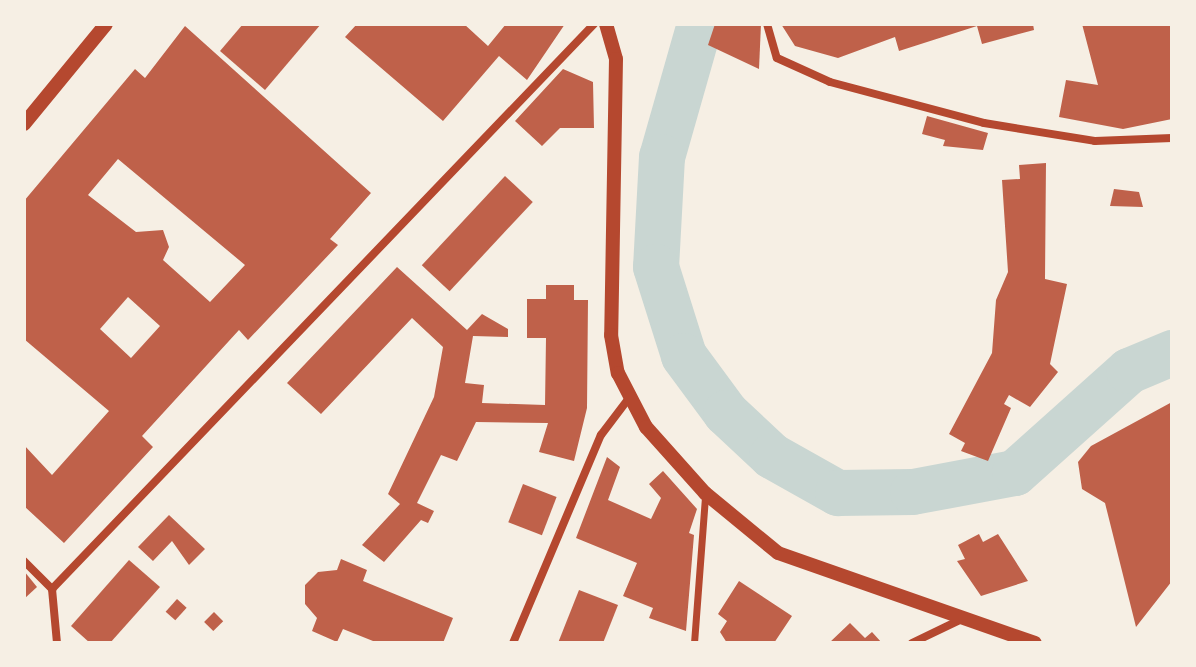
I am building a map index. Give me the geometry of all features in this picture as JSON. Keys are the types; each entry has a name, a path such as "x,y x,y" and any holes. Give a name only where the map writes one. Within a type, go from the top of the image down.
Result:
{"street":[{"path":"24,124 106,24"},
{"path":"52,589 594,24"},
{"path":"606,24 616,59 611,335 629,398 705,493 778,553 958,621 1035,643"},
{"path":"767,24 777,58 830,82 998,125 1095,141 1172,138"},
{"path":"513,643 601,435 629,398"},
{"path":"694,643 705,493"},
{"path":"24,561 52,589 57,643"},
{"path":"912,643 958,621"}],"building":[{"path":"243,24 321,24 265,90 220,51"},
{"path":"357,24 464,24 488,46 506,24 565,24 527,80 499,56 443,121 345,37"},
{"path":"715,24 761,24 759,69 708,45"},
{"path":"781,24 1033,24 1034,30 982,44 977,26 899,51 895,37 838,58 795,46"},
{"path":"1082,24 1172,24 1172,119 1123,129 1059,117 1066,80 1098,85"},
{"path":"185,26 371,193 330,239 338,245 248,340 239,330 142,436 153,447 64,543 24,506 24,445 52,475 109,411 24,339 24,201 135,69 145,78","holes":["118,159 245,265 210,302 163,260 169,247 163,230 136,232 88,195","128,297 160,326 131,358 100,329"]},
{"path":"563,69 593,82 594,128 560,128 542,146 515,121"},
{"path":"927,116 988,133 983,150 943,146 945,140 922,134"},
{"path":"1046,163 1045,279 1067,284 1050,364 1058,372 1030,407 1009,395 1004,404 1011,408 988,461 961,451 965,443 949,434 992,353 996,300 1008,272 1002,180 1020,179 1019,165"},
{"path":"505,176 533,202 450,291 422,265"},
{"path":"1114,189 1139,192 1143,207 1110,206"},
{"path":"397,267 467,330 482,314 508,329 508,337 473,336 465,383 484,385 482,403 545,405 546,338 527,338 527,299 546,299 546,285 574,285 574,300 588,300 587,408 574,461 539,452 548,423 476,422 457,461 441,455 417,503 434,511 428,523 421,520 384,562 362,545 400,504 388,494 434,397 443,347 412,318 321,414 287,383"},
{"path":"1172,402 1172,581 1136,627 1105,503 1082,489 1078,462 1091,446"},
{"path":"607,457 620,467 608,500 651,519 661,498 649,484 663,471 697,509 689,533 694,535 686,631 649,618 653,608 623,596 637,563 576,538"},
{"path":"523,484 557,497 542,535 508,522"},
{"path":"169,515 205,549 189,565 172,541 153,561 138,547"},
{"path":"979,534 983,542 998,534 1028,581 981,596 957,561 965,559 958,545"},
{"path":"341,559 367,570 363,581 453,618 443,643 378,643 343,629 337,642 312,631 317,618 305,604 305,585 318,572 337,570"},
{"path":"129,560 160,587 110,643 90,643 71,626"},
{"path":"24,571 37,587 24,599"},
{"path":"739,581 792,616 774,643 727,643 720,632 727,621 718,614"},
{"path":"579,590 618,605 603,643 558,643"},
{"path":"177,599 187,608 175,620 166,612"},
{"path":"214,612 223,621 213,631 204,622"},
{"path":"850,623 865,638 872,632 882,643 829,643"}],"waterway":[{"path":"700,24 662,157 656,267 684,356 726,413 772,456 838,493 913,492 1015,473 1129,371 1172,353"}]}
